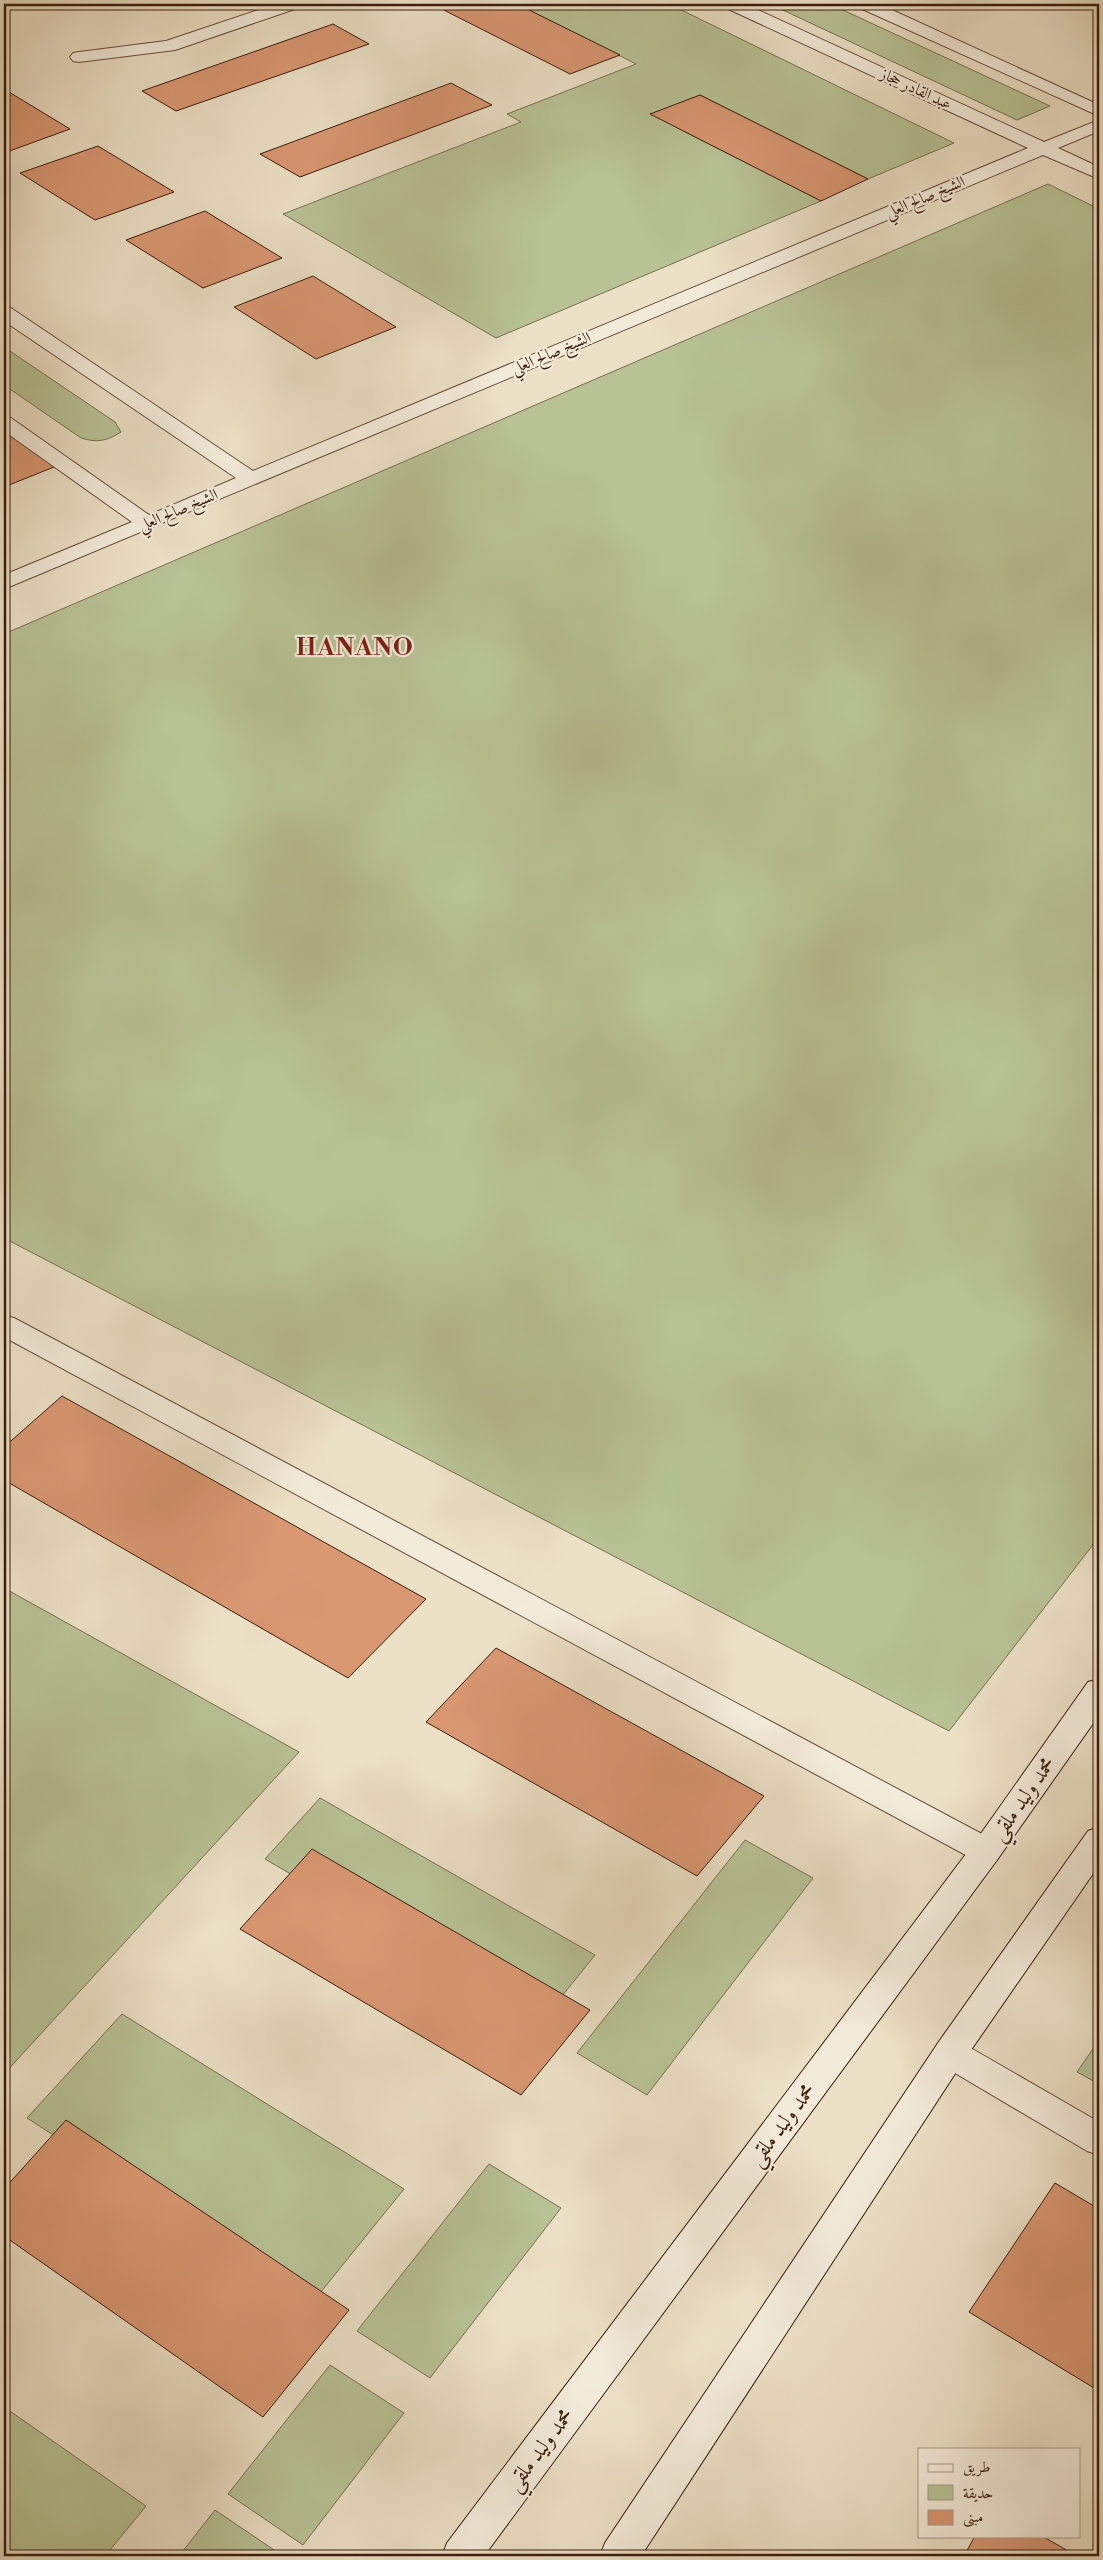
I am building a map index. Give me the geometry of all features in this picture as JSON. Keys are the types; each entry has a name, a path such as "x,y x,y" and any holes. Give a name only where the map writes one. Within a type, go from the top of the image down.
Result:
{"street":[{"path":"80,56 169,46 292,4"},
{"name":"عبد القادر حجاز","path":"732,4 1099,174"},
{"path":"866,4 1099,112"},
{"name":"الشيخ صالح العلي","path":"4,583 1099,125"},
{"path":"4,312 251,479"},
{"path":"4,422 147,523"},
{"path":"4,1326 986,1851"},
{"name":"محمد وليد ملقي","path":"461,2556 986,1851 1099,1691"},
{"path":"619,2556 950,2053 1099,1840"},
{"path":"950,2053 1099,2140"}],"green space":[{"path":"517,4 669,4 954,143 868,179 700,95 651,114 821,201 496,338 283,214 521,122 507,114 636,64"},
{"path":"770,4 830,4 1050,106 1017,120"},
{"path":"1048,184 1099,209 1099,1537 949,1731 4,1238 4,634"},
{"path":"4,347 115,422 121,432 102,440 81,438 4,385"},
{"path":"4,1588 299,1752 4,2074"},
{"path":"320,1798 595,1955 542,2021 265,1859"},
{"path":"745,1840 813,1878 647,2095 577,2053"},
{"path":"122,2014 404,2189 312,2303 27,2118"},
{"path":"1099,2040 1099,2084 1077,2072"},
{"path":"489,2164 561,2208 430,2378 357,2331"},
{"path":"330,2365 404,2413 303,2545 228,2494"},
{"path":"4,2407 146,2506 105,2556 4,2556"},
{"path":"215,2510 283,2556 179,2556"}],"building":[{"path":"432,4 517,4 620,55 570,74"},
{"path":"333,24 369,44 176,111 142,91"},
{"path":"451,83 492,105 300,177 260,154"},
{"path":"4,89 70,129 4,153"},
{"path":"700,95 868,179 821,201 650,114"},
{"path":"98,146 174,192 95,220 20,173"},
{"path":"205,211 282,258 203,288 126,240"},
{"path":"313,276 396,327 316,359 234,307"},
{"path":"4,421 64,463 4,487"},
{"path":"62,1396 426,1599 348,1678 4,1480 4,1447"},
{"path":"496,1648 764,1796 697,1876 426,1722"},
{"path":"312,1849 590,2010 521,2095 240,1929"},
{"path":"66,2120 349,2310 263,2417 4,2236 4,2189"},
{"path":"1055,2183 1099,2209 1099,2391 969,2312"},
{"path":"974,2538 1046,2538 1077,2556 964,2556"}],"district":[{"name":"HANANO","path":"355,648"}]}
